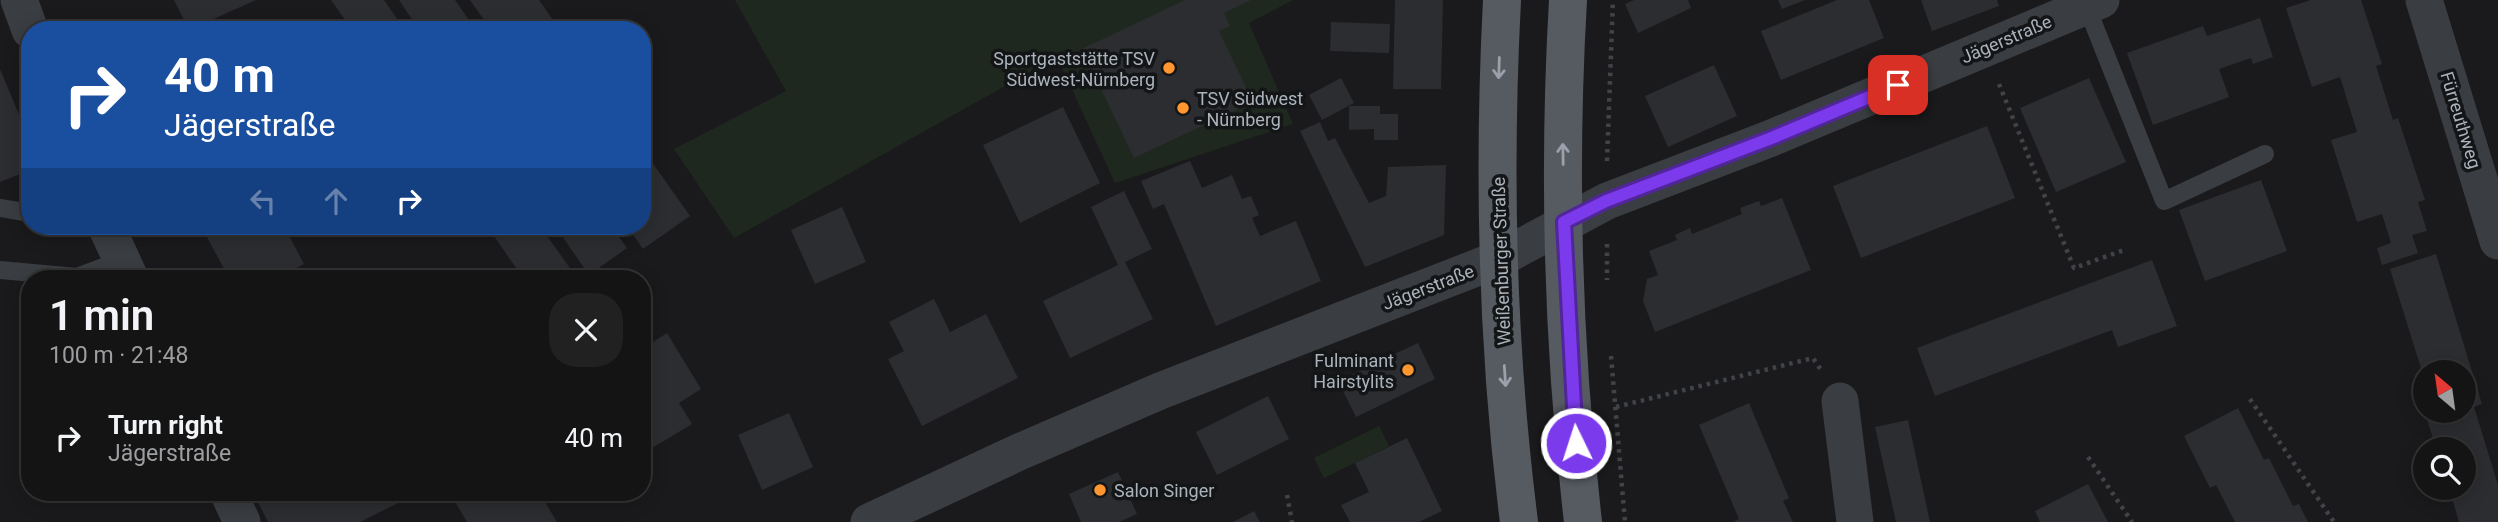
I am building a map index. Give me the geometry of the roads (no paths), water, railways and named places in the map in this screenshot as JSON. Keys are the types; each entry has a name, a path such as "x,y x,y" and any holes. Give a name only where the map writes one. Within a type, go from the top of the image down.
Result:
{"main road":[{"name":"Weißenburger Straße","path":"1502,0 1497,142 1499,259 1519,522"},
{"path":"1568,0 1564,222 1570,370 1583,522"}],"street":[{"path":"19,0 27,21"},
{"name":"Fürreuthweg","path":"2424,0 2498,241"},
{"name":"Jägerstraße","path":"869,522 1018,452 1160,391 1499,259 1606,201 1769,139 2094,3"},
{"path":"110,235 126,269"},
{"path":"1840,401 1855,522"},
{"path":"232,501 242,522"}],"lane":[{"path":"2094,3 2164,201 2265,155"},
{"path":"0,208 21,212"},
{"path":"0,270 21,272"}],"place":[{"name":"Sportgaststätte TSV Südwest-Nürnberg","path":"1169,68"},
{"name":"TSV Südwest - Nürnberg","path":"1183,108"},
{"name":"Fulminant Hairstylits","path":"1408,370"},
{"name":"Salon Singer","path":"1100,490"}]}
